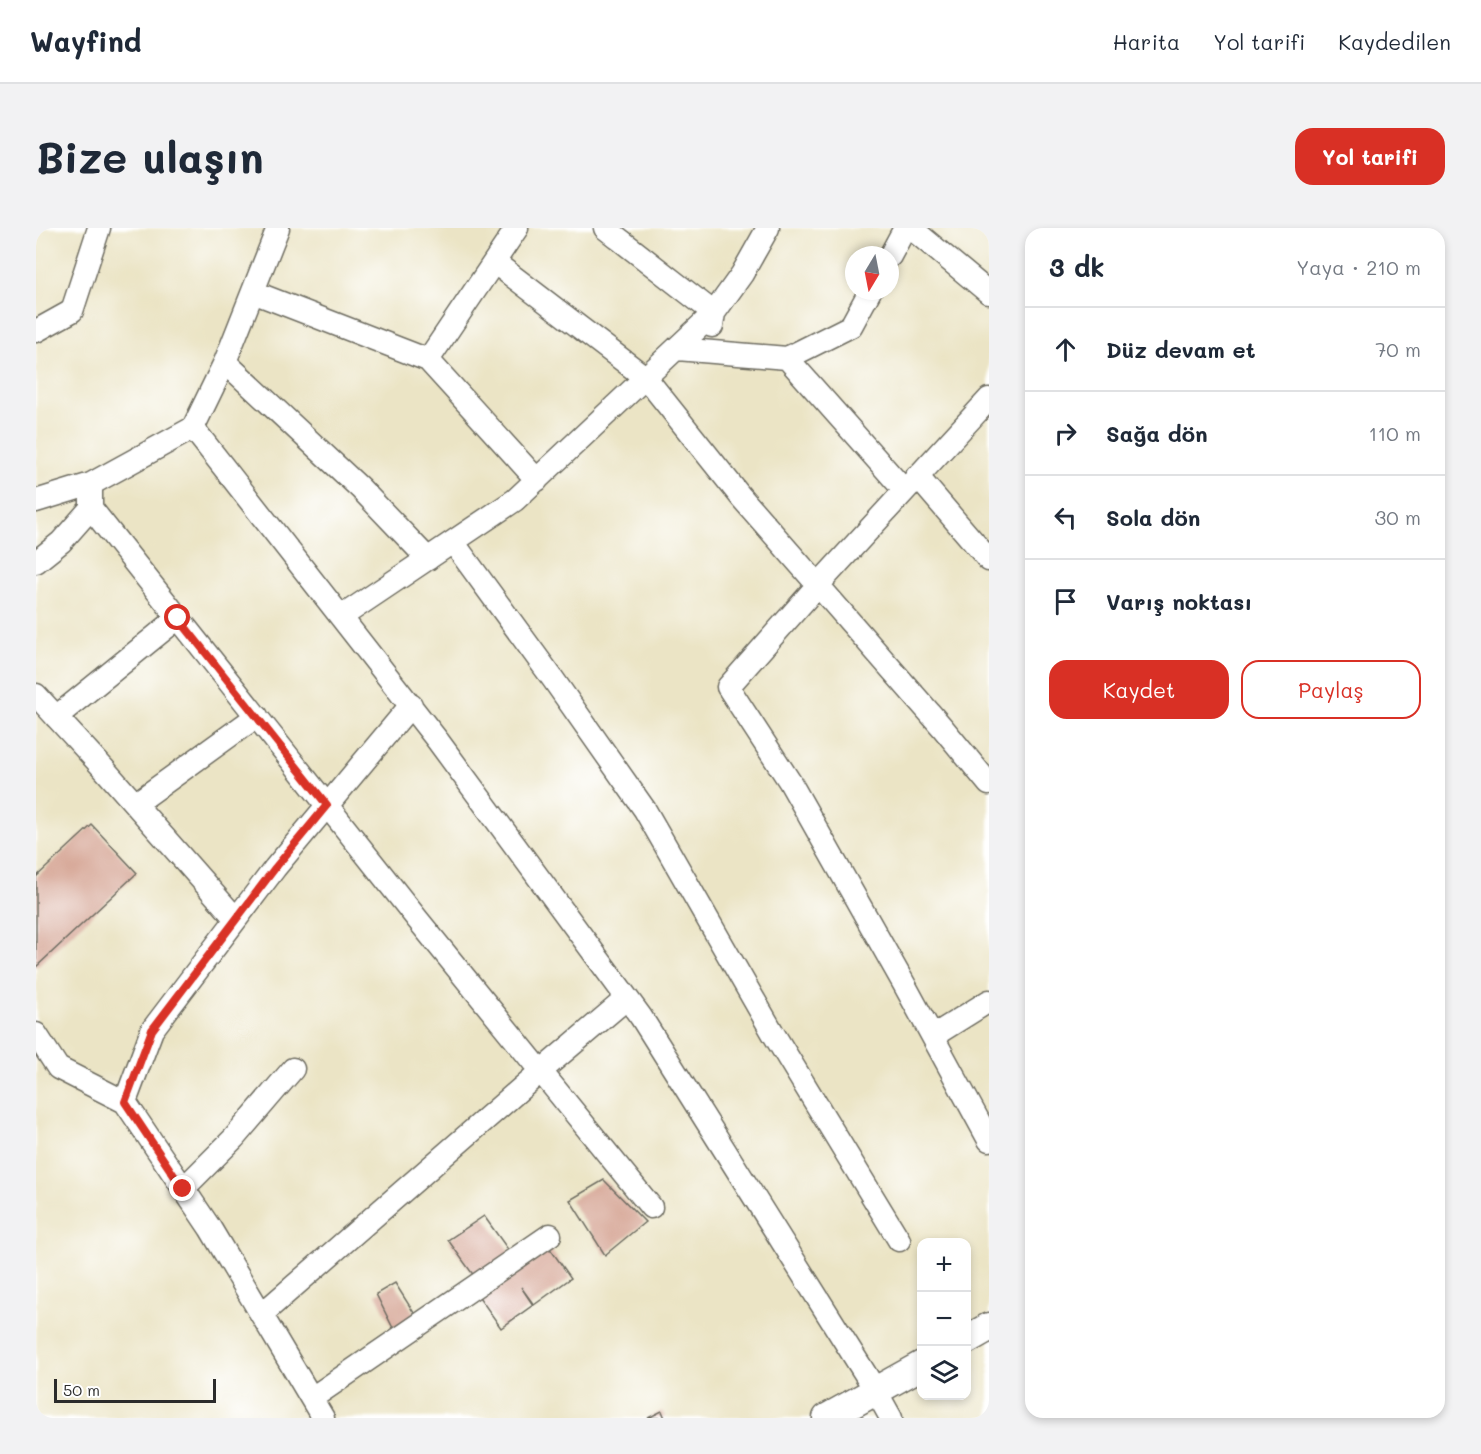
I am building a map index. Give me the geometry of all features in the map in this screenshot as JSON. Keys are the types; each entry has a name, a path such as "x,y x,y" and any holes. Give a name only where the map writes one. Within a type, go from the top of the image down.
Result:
{"street":[{"path":"36,331 72,311 99,228"},
{"path":"36,501 91,483 193,428 225,362 278,228"},
{"path":"429,360 517,228"},
{"path":"605,228 714,313"},
{"path":"341,617 516,500 714,313 742,274 768,228"},
{"path":"895,246 905,228"},
{"path":"910,228 989,293"},
{"path":"494,262 646,378 741,497 989,784"},
{"path":"252,292 429,360 537,480"},
{"path":"677,349 787,358 851,326 865,300"},
{"path":"708,351 714,313"},
{"path":"787,358 989,560"},
{"path":"225,362 360,488 428,559"},
{"path":"987,406 911,483 728,687 790,782 989,1140"},
{"path":"193,428 411,705 627,998 891,1418"},
{"path":"91,483 91,508 651,1207"},
{"path":"36,562 61,542 91,508"},
{"path":"453,542 554,679 645,810 773,1033 899,1240"},
{"path":"56,717 178,618"},
{"path":"36,695 236,918"},
{"path":"125,1102 152,1030 275,868 411,705"},
{"path":"135,804 257,716"},
{"path":"262,1314 627,998"},
{"path":"933,1036 989,1001"},
{"path":"36,1034 58,1068 125,1102 210,1228 323,1418"},
{"path":"183,1189 234,1138 293,1070"},
{"path":"312,1398 550,1235"},
{"path":"971,1337 989,1327"},
{"path":"827,1418 917,1367"}],"building":[{"path":"92,825 137,873 36,967 36,877"},
{"path":"604,1180 645,1222 605,1255 570,1200"},
{"path":"484,1216 512,1255 477,1280 448,1240"},
{"path":"546,1243 571,1278 534,1305 521,1287 533,1305 501,1328 477,1294"},
{"path":"395,1283 416,1316 396,1334 376,1294"},
{"path":"662,1411 665,1418 648,1418"}],"route":[{"path":"178,618 327,805 275,868 152,1030 125,1102 183,1189"}]}
